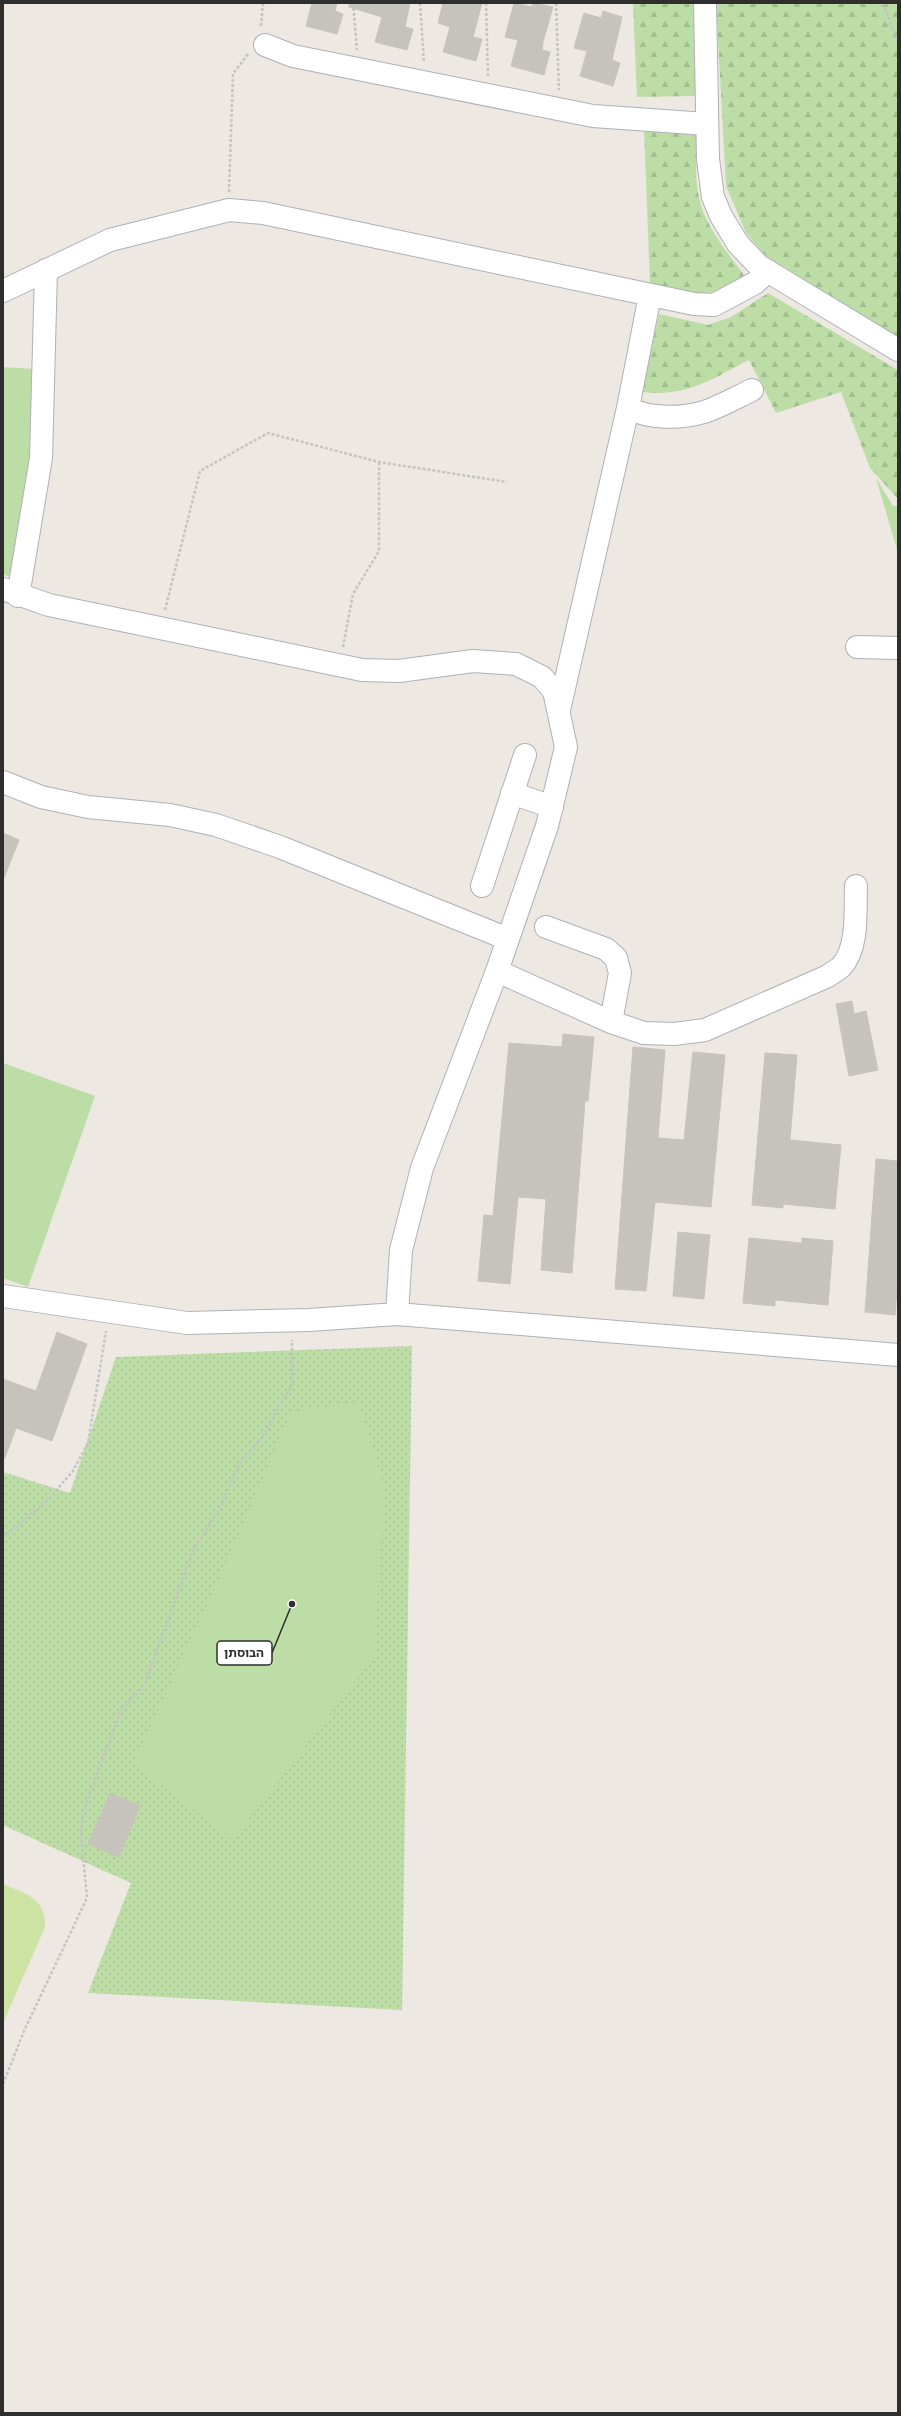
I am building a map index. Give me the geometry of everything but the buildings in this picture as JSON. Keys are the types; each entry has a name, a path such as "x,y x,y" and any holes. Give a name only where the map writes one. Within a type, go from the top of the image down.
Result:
{"street":[{"path":"705,3 708,159 713,197 718,210 738,244 759,266 898,350"},
{"path":"259,41 293,56 425,81 592,116 707,124"},
{"path":"3,291 110,240 229,210 263,213 694,304 714,305 755,283 768,271"},
{"path":"46,270 41,458 11,593 49,605 362,670 399,671 473,661 516,664 542,677 554,691 566,748 552,807 497,971 422,1168 401,1250 397,1314"},
{"path":"559,710 628,408 650,295"},
{"path":"628,408 640,414 664,417 704,412 752,390"},
{"path":"857,647 898,648"},
{"path":"482,886 525,755"},
{"path":"3,782 41,797 88,807 170,815 216,825 280,847 508,939"},
{"path":"512,793 552,807"},
{"path":"497,971 611,1022 644,1033 674,1034 705,1030 828,976 841,967 851,948 854,929 856,886"},
{"path":"546,927 606,949 616,958 620,974 611,1022"},
{"path":"3,1296 108,1313 186,1323 292,1320 397,1314 898,1355"}],"path":[{"path":"229,210 233,74 259,41 263,3"},
{"path":"352,3 359,68"},
{"path":"420,3 425,81"},
{"path":"486,3 488,95"},
{"path":"556,3 560,109"},
{"path":"883,3 898,42"},
{"path":"160,628 200,470 268,433 379,462 507,482"},
{"path":"339,665 353,594 379,551 379,462"},
{"path":"3,1537 46,1502 73,1471 88,1443 108,1313"},
{"path":"3,2084 24,2031 87,1898 81,1834 84,1809 121,1710 145,1684 192,1554 221,1506 239,1464 267,1432 279,1405 292,1386 292,1320"}],"green space":[{"path":"633,3 698,3 695,96 637,97"},
{"path":"716,3 898,3 898,337 766,256 746,233 726,186"},
{"path":"644,128 698,135 696,166 697,189 702,207 717,238 744,275 729,288 705,294 650,284"},
{"path":"768,293 898,370 898,499 870,468 841,392 776,413 749,360 710,380 685,389 658,393 642,392 659,314 708,325 731,317"},
{"path":"3,367 35,369 34,433 14,579 3,574"},
{"path":"876,478 893,506 898,506 898,553"},
{"path":"3,1063 95,1096 28,1287 3,1278"},
{"path":"412,1346 402,2010 88,1993 131,1883 3,1825 3,1472 70,1493 116,1357"},
{"path":"358,1402 385,1488 374,1657 233,1840 133,1764 231,1552 291,1412"},
{"path":"3,1884 27,1894 38,1903 42,1909 45,1927 3,2023"}],"place":[{"name":"הבוסתן","path":"292,1604"}]}
